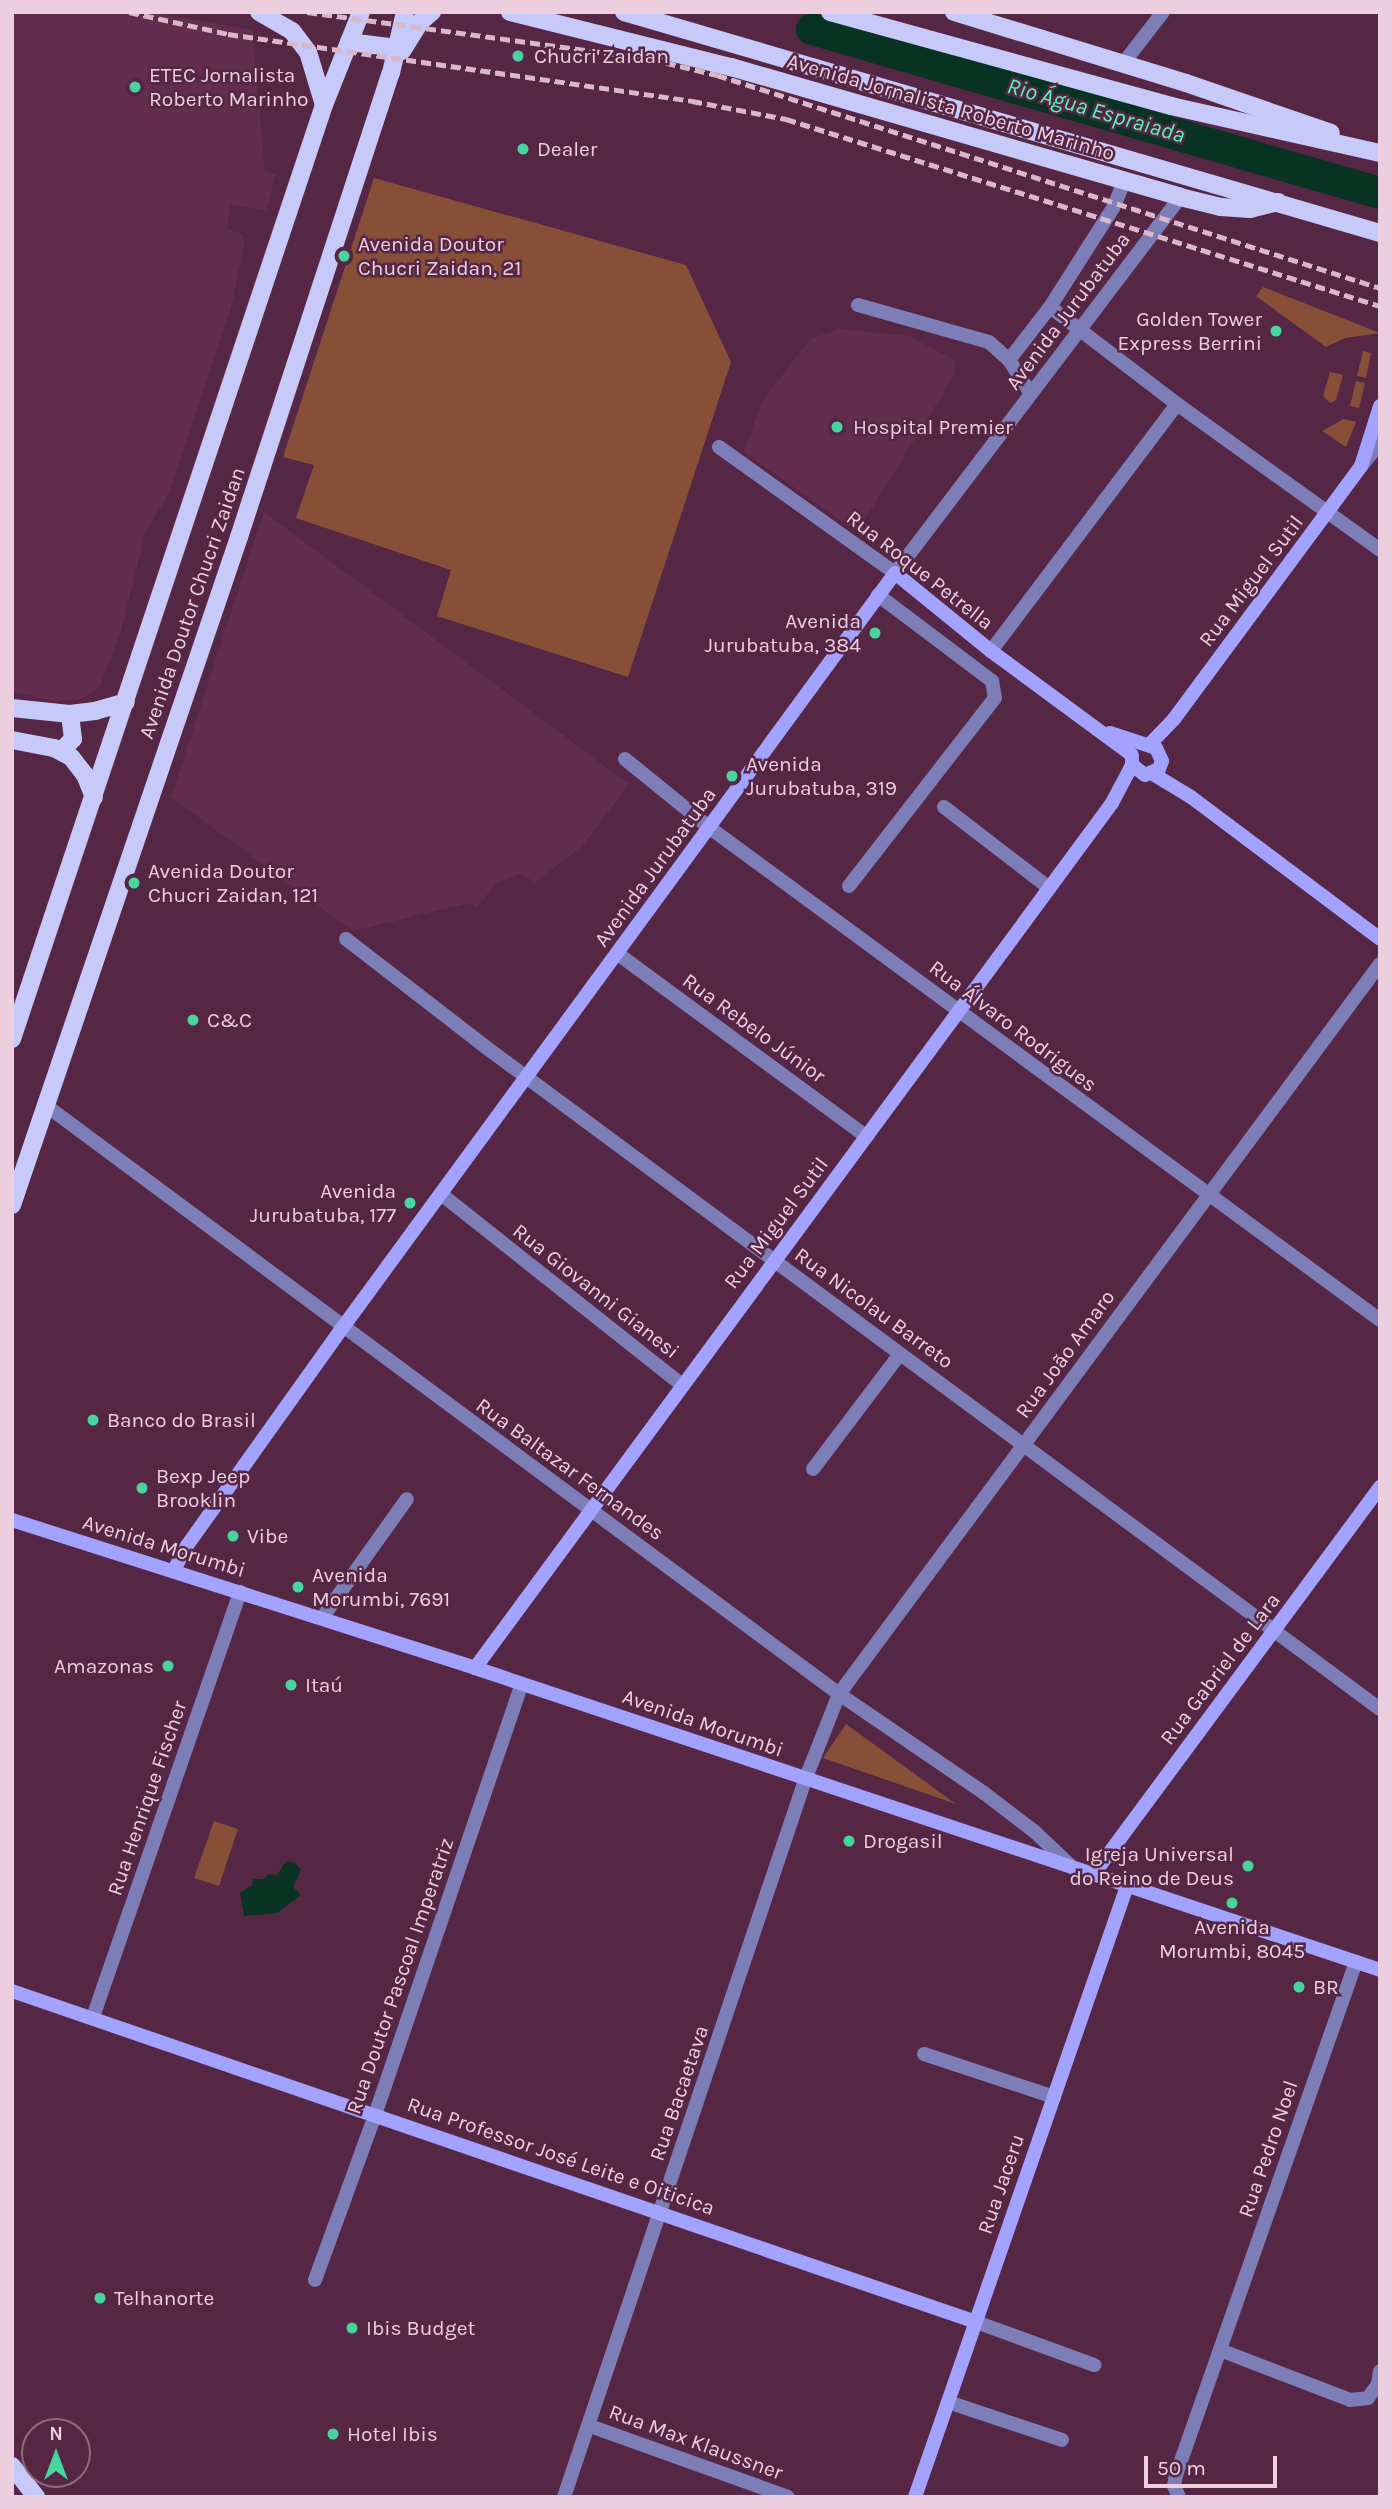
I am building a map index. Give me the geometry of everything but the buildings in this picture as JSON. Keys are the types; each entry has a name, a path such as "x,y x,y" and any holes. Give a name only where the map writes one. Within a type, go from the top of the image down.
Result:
{"main road":[{"path":"259,12 292,31 308,52 324,105"},
{"name":"Avenida Doutor Chucri Zaidan","path":"12,1040 324,105 361,12"},
{"name":"Avenida Doutor Chucri Zaidan","path":"12,1205 44,1104 239,537 391,73 405,12"},
{"path":"391,73 410,36 432,12"},
{"name":"Avenida Jornalista Roberto Marinho","path":"509,12 731,66 1180,197 1221,207 1250,209 1278,202 1380,233"},
{"path":"624,12 1278,202"},
{"path":"830,12 1194,112 1380,152"},
{"path":"954,12 1272,111 1380,152"},
{"path":"349,42 397,48"},
{"path":"12,708 70,714 95,711 126,702"},
{"path":"61,751 72,739 70,714"},
{"path":"12,740 61,751 85,775 94,797"},
{"path":"12,2466 36,2497"}],"street":[{"path":"1122,65 1163,12"},
{"name":"Avenida Jurubatuba","path":"1009,360 1051,307 1113,208 1124,182"},
{"name":"Avenida Jurubatuba","path":"174,1570 186,1547 343,1327 878,595 1180,197"},
{"path":"858,305 989,342 1009,360 1031,394"},
{"path":"1051,307 1177,404 1380,550"},
{"path":"991,651 1177,404"},
{"name":"Rua Miguel Sutil","path":"1361,466 1380,405"},
{"name":"Rua Miguel Sutil","path":"475,1668 1112,803 1139,753 1174,719 1380,443"},
{"name":"Rua Roque Petrella","path":"719,447 895,573 991,651 1096,727 1139,753"},
{"path":"849,886 995,698 992,681 878,595"},
{"name":"Rua Miguel Sutil","path":"1112,803 1149,774 1162,757 1174,719"},
{"path":"1139,753 1162,757 1191,797"},
{"path":"1139,753 1149,774 1191,797 1380,939"},
{"name":"Rua Álvaro Rodrigues","path":"625,759 710,828 1380,1321"},
{"path":"944,807 1049,888"},
{"name":"Rua Nicolau Barreto","path":"346,939 526,1077 1026,1444 1380,1709"},
{"name":"Rua Rebelo Júnior","path":"618,954 866,1136"},
{"name":"Rua João Amaro","path":"805,1780 839,1693 1380,964"},
{"name":"Rua Baltazar Fernandes","path":"44,1104 839,1693 1001,1806 1072,1867"},
{"name":"Rua Giovanni Gianesi","path":"441,1194 682,1385"},
{"path":"813,1469 900,1354"},
{"name":"Rua Gabriel de Lara","path":"1093,1875 1380,1487"},
{"path":"322,1618 407,1499"},
{"name":"Avenida Morumbi","path":"12,1520 475,1668 1380,1970"},
{"name":"Rua Henrique Fischer","path":"93,2017 240,1591"},
{"name":"Rua Doutor Pascoal Imperatriz","path":"315,2280 375,2115 522,1684"},
{"name":"Rua Bacaetava","path":"564,2497 805,1780"},
{"name":"Rua Jaceru","path":"915,2497 1127,1886"},
{"name":"Rua Pedro Noel","path":"1179,2497 1174,2486 1175,2475 1356,1962"},
{"name":"Rua Professor José Leite e Oiticica","path":"12,1991 661,2213 1094,2365"},
{"path":"924,2054 1054,2097"},
{"path":"1220,2350 1350,2400 1368,2398 1378,2384 1380,2371"},
{"path":"948,2402 1062,2440"},
{"name":"Rua Max Klaussner","path":"590,2426 788,2497"}],"shaded area":[{"path":"12,12 150,12 252,30 265,172 276,174 266,210 230,205 227,229 243,234 244,245 231,308 168,495 146,531 120,635 99,688 80,699 57,701 12,692"},
{"path":"374,178 686,265 731,362 628,677 437,616 451,570 296,518 314,465 283,457"},
{"path":"1263,287 1380,333 1345,338 1326,347 1256,296"},
{"name":"Hospital Premier","path":"840,329 909,336 956,361 954,376 857,532 744,452 761,403 810,339"},
{"path":"1363,351 1371,353 1366,378 1357,376"},
{"path":"1330,372 1343,375 1336,400 1330,403 1323,396"},
{"path":"1356,381 1365,383 1359,408 1350,406"},
{"path":"1344,419 1356,422 1346,447 1322,431"},
{"path":"264,512 629,784 582,846 536,882 519,874 495,884 477,908 468,903 353,931 171,797"},
{"path":"846,1724 956,1804 823,1758"},
{"path":"214,1821 238,1829 219,1886 194,1878"},
{"path":"286,1861 295,1863 301,1870 293,1887 301,1895 277,1913 244,1916 240,1892 252,1886 253,1879 264,1879 269,1874 277,1875"}],"waterway":[{"name":"Rio Água Espraiada","path":"812,29 1380,193"}],"railway":[{"path":"129,12 228,34 692,101 786,119 1380,306"},
{"path":"307,12 651,59 717,75 1380,288"}],"place":[{"name":"Chucri Zaidan","path":"518,56"},
{"name":"ETEC Jornalista Roberto Marinho","path":"135,87"},
{"name":"Dealer","path":"523,149"},
{"name":"Avenida Doutor Chucri Zaidan, 21","path":"344,256"},
{"name":"Golden Tower Express Berrini","path":"1276,331"},
{"name":"Hospital Premier","path":"837,427"},
{"name":"Avenida Jurubatuba, 384","path":"875,633"},
{"name":"Avenida Jurubatuba, 319","path":"732,776"},
{"name":"Avenida Doutor Chucri Zaidan, 121","path":"134,883"},
{"name":"C&C","path":"193,1020"},
{"name":"Avenida Jurubatuba, 177","path":"410,1203"},
{"name":"Banco do Brasil","path":"93,1420"},
{"name":"Bexp Jeep Brooklin","path":"142,1488"},
{"name":"Vibe","path":"233,1536"},
{"name":"Avenida Morumbi, 7691","path":"298,1587"},
{"name":"Amazonas","path":"168,1666"},
{"name":"Itaú","path":"291,1685"},
{"name":"Drogasil","path":"849,1841"},
{"name":"Igreja Universal do Reino de Deus","path":"1248,1866"},
{"name":"Avenida Morumbi, 8045","path":"1232,1903"},
{"name":"BR","path":"1299,1987"},
{"name":"Telhanorte","path":"100,2298"},
{"name":"Ibis Budget","path":"352,2328"},
{"name":"Hotel Ibis","path":"333,2434"}]}
